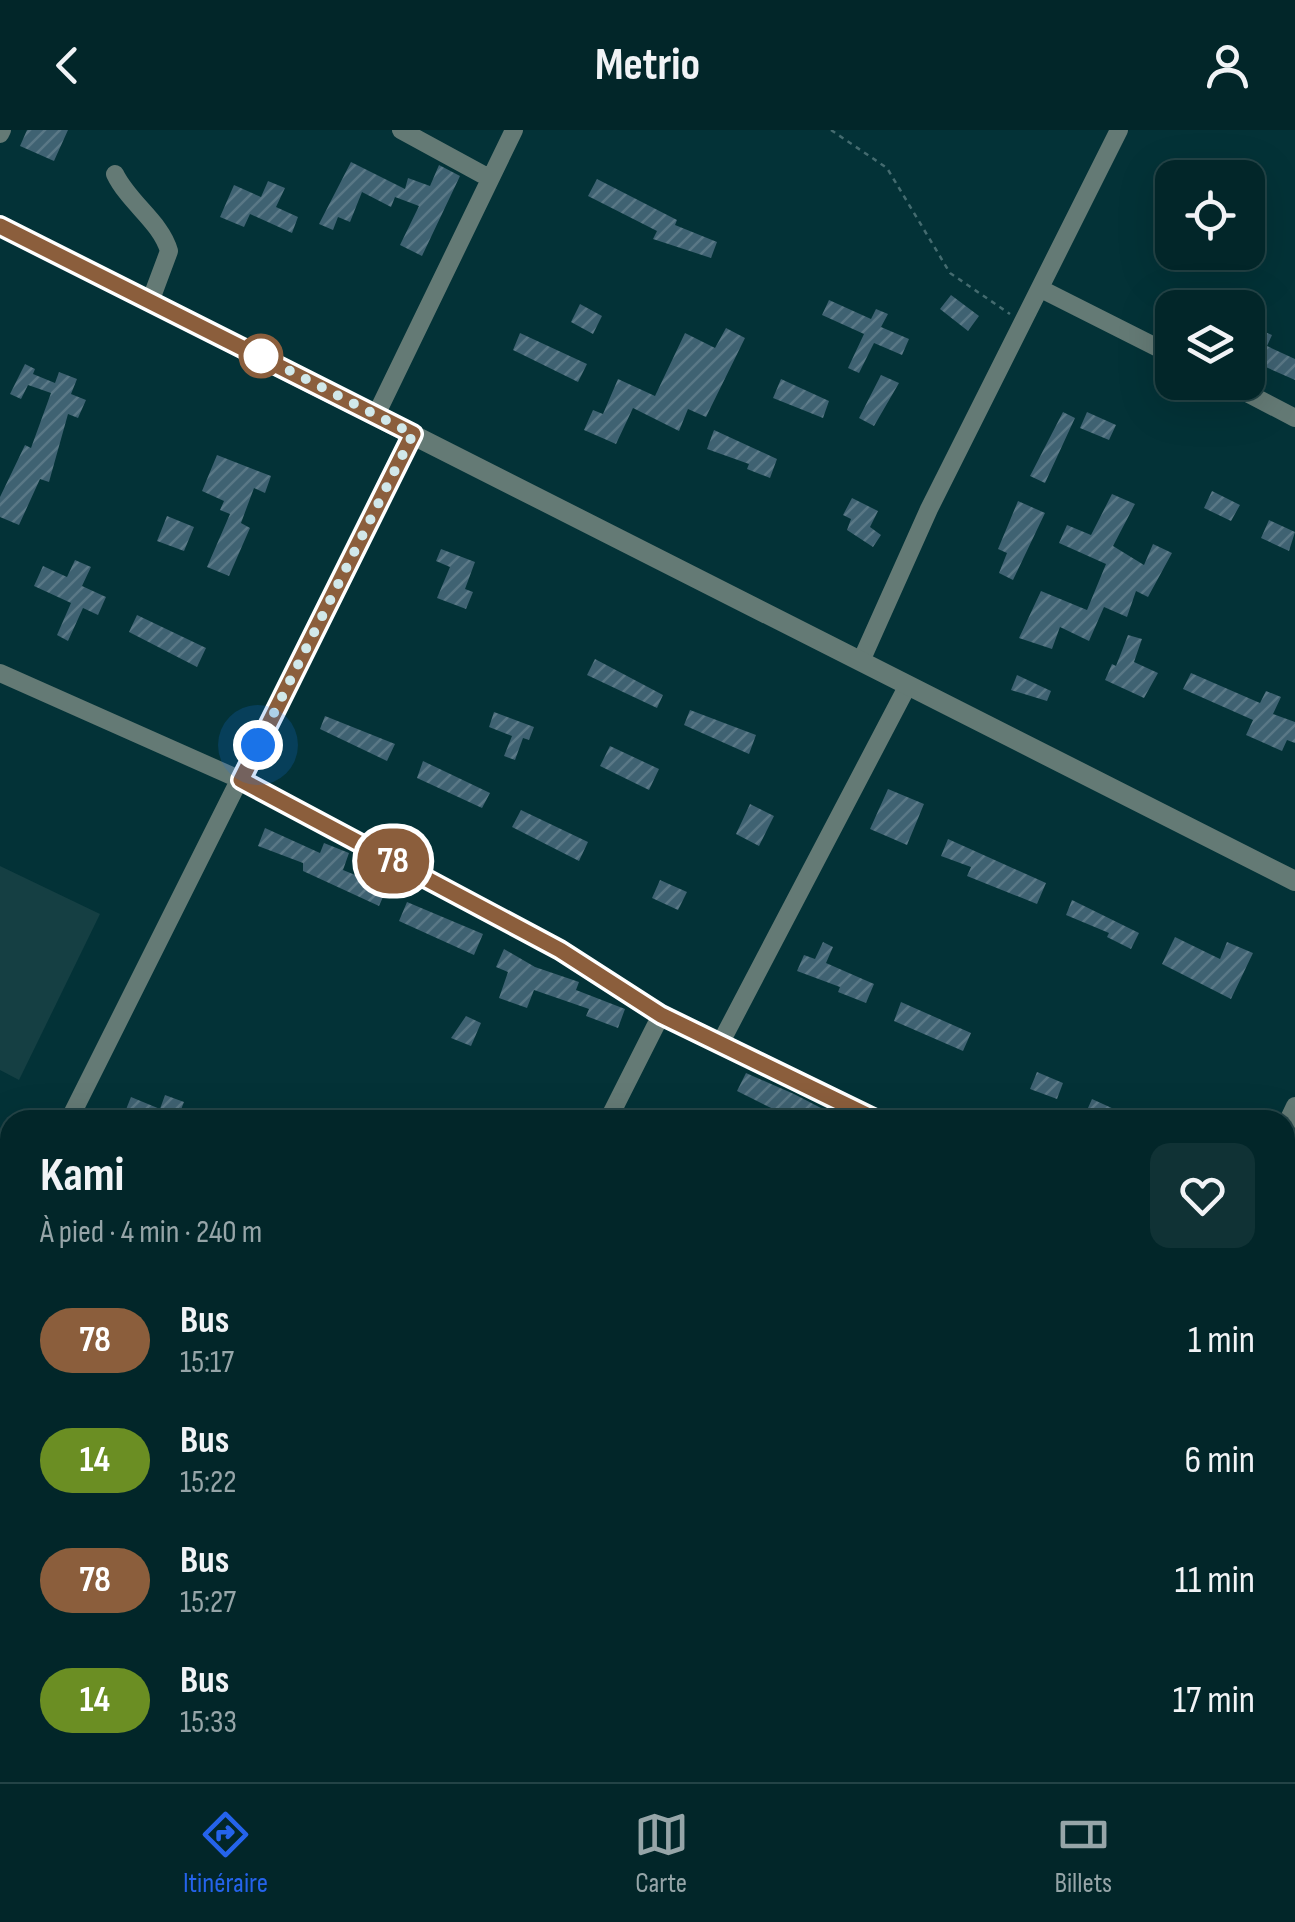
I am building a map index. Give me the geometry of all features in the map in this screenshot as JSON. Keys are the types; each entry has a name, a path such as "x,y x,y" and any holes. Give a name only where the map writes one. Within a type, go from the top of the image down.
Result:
{"street":[{"path":"402,130 489,178"},
{"path":"376,414 514,130"},
{"path":"861,661 929,510 1043,290 1120,130"},
{"path":"114,174 136,209 159,229 168,251 150,302"},
{"path":"0,226 1295,881"},
{"path":"1043,290 1155,346"},
{"path":"1260,400 1295,418"},
{"path":"74,1110 413,434"},
{"path":"0,673 241,780 560,950 661,1015 857,1110"},
{"path":"720,1042 908,685"},
{"path":"613,1110 661,1015"}],"path":[{"path":"831,130 888,168 950,273 986,301 1026,323"}],"shaded area":[{"path":"0,866 100,914 19,1080 0,1070"}],"building":[{"path":"27,130 68,130 54,161 20,146"},
{"path":"351,162 405,189 408,178 430,186 439,165 460,176 422,256 400,245 419,206 395,197 391,207 362,192 350,222 338,217 333,230 319,224"},
{"path":"597,179 677,220 675,225 717,242 711,258 653,239 657,231 588,196"},
{"path":"268,181 285,188 276,207 298,217 292,233 250,214 244,227 220,217 234,185 261,197"},
{"path":"951,295 979,316 968,331 940,309"},
{"path":"829,300 871,319 876,309 888,314 881,327 909,339 902,355 874,343 859,373 848,368 864,334 822,315"},
{"path":"580,304 602,316 593,334 571,322"},
{"path":"726,328 745,338 706,417 688,409 679,431 633,408 616,444 584,430 593,410 603,414 618,379 655,396 685,333 715,348"},
{"path":"1265,332 1272,335 1267,346 1295,359 1295,380 1265,367"},
{"path":"520,333 587,364 578,382 513,350"},
{"path":"25,364 35,369 33,374 55,383 59,372 77,379 71,394 86,400 78,418 68,414 49,482 40,479 19,525 0,517 0,497 25,445 31,448 51,393 28,385 21,399 10,394"},
{"path":"881,375 899,383 874,426 859,418"},
{"path":"781,379 829,401 823,418 773,398"},
{"path":"1063,412 1075,418 1045,483 1030,476"},
{"path":"1087,412 1116,425 1109,440 1080,428"},
{"path":"714,430 777,459 770,478 747,469 749,464 707,449"},
{"path":"217,455 271,476 265,493 254,488 241,523 250,528 229,576 207,567 230,514 220,510 224,501 202,491"},
{"path":"1212,491 1240,505 1231,521 1204,508"},
{"path":"1112,494 1135,504 1113,546 1144,565 1153,544 1172,553 1148,597 1136,591 1127,617 1104,607 1089,641 1060,627 1052,649 1019,638 1041,591 1087,610 1106,564 1059,543 1067,525 1091,535"},
{"path":"852,498 878,511 870,527 881,535 873,547 847,530 851,519 843,515"},
{"path":"1018,501 1045,513 1013,580 999,573 1007,553 998,549"},
{"path":"167,516 194,527 184,551 157,541"},
{"path":"1269,520 1295,532 1289,551 1261,538"},
{"path":"441,549 475,562 465,589 473,592 466,609 437,598 450,567 436,561"},
{"path":"75,560 91,567 82,586 106,597 98,615 83,608 68,641 57,635 71,603 34,586 43,566 67,577"},
{"path":"137,615 206,648 197,667 129,632"},
{"path":"1128,635 1142,639 1134,662 1158,673 1144,698 1105,680 1112,664 1116,666"},
{"path":"595,659 663,695 657,708 587,675"},
{"path":"1191,673 1260,703 1266,691 1281,697 1273,714 1295,722 1295,743 1287,740 1282,751 1246,735 1253,720 1183,689"},
{"path":"1017,675 1051,691 1047,701 1011,690"},
{"path":"690,710 756,735 749,754 684,725"},
{"path":"494,712 534,727 529,740 523,738 515,760 504,756 512,736 489,727"},
{"path":"325,716 395,744 387,761 320,729"},
{"path":"610,746 659,769 649,790 600,766"},
{"path":"423,761 490,793 482,808 417,778"},
{"path":"888,789 924,804 907,845 870,829"},
{"path":"750,804 774,816 759,846 736,834"},
{"path":"521,810 588,842 579,861 512,827"},
{"path":"265,828 320,853 324,843 349,853 343,870 387,888 379,906 303,871 303,863 258,846"},
{"path":"948,839 1046,883 1037,904 967,876 971,867 941,856"},
{"path":"660,880 687,892 678,910 652,898"},
{"path":"1072,900 1139,933 1131,949 1107,937 1109,933 1066,915"},
{"path":"407,902 483,934 474,955 399,921"},
{"path":"1175,937 1220,959 1227,942 1253,953 1231,999 1162,964"},
{"path":"823,942 833,947 826,963 874,984 866,1003 838,992 840,987 797,971 804,955 815,959"},
{"path":"504,949 535,967 579,982 576,990 625,1009 618,1028 586,1016 589,1009 534,990 527,1008 499,998 508,972 496,967"},
{"path":"901,1002 971,1033 963,1051 894,1021"},
{"path":"466,1016 481,1023 471,1046 451,1038"},
{"path":"1037,1072 1063,1083 1057,1099 1030,1089"},
{"path":"746,1073 825,1110 776,1110 737,1091"},
{"path":"165,1095 184,1102 181,1110 126,1110 131,1097 160,1109"},
{"path":"1092,1099 1116,1110 1087,1110"}],"bus line":[{"name":"78","path":"0,226 413,434 241,780 560,950 661,1015 857,1110"}],"route":[{"path":"258,745 413,434 261,356"}]}
